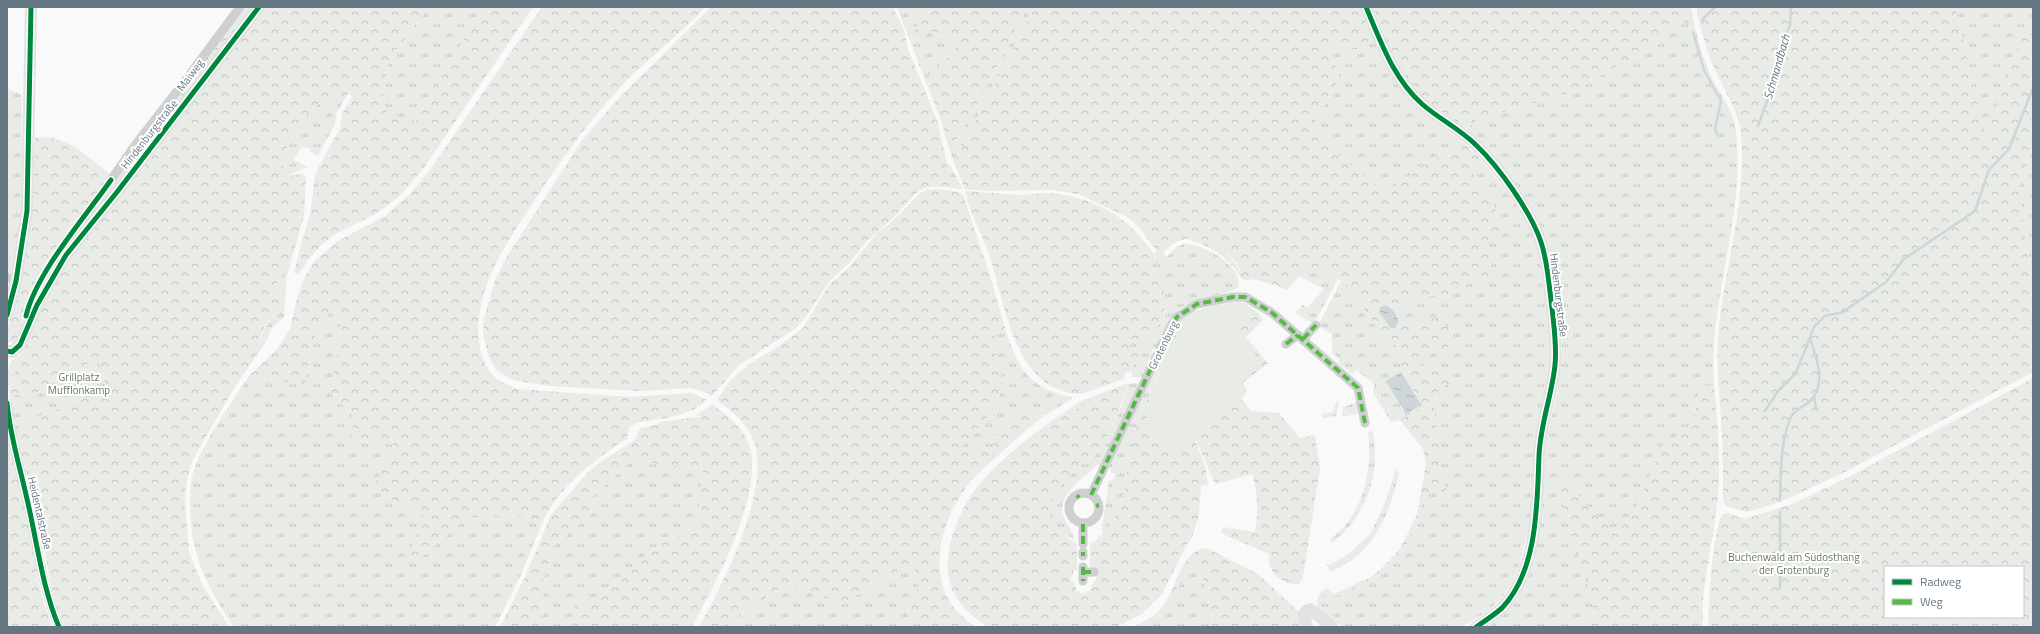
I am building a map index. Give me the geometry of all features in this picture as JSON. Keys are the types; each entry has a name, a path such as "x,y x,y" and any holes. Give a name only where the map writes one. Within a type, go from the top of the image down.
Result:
{"main road":[{"path":"7,315 11,279 27,211 31,7"},
{"name":"Hindenburgstraße","path":"8,354 20,345 37,305 66,255 117,192 259,7"},
{"name":"Hindenburgstraße","path":"1366,7 1386,56 1404,85 1425,106 1477,146 1520,202 1538,234 1546,264 1554,331 1555,363 1540,440 1534,527 1525,565 1513,592 1501,608 1476,627"},
{"path":"1307,627 1304,619 1306,611 1310,609 1332,627"}],"street":[{"name":"Maiweg","path":"111,180 136,144 240,7"},
{"name":"Grotenburg","path":"1091,495 1120,439 1169,326 1181,310 1204,302 1242,293 1271,312 1358,388 1365,423"},
{"path":"1286,344 1300,337 1316,325"},
{"name":"Heidentalstraße","path":"7,403 14,450 27,497 48,594 59,627"},
{"path":"1082,493 1091,495 1097,505 1098,514 1096,518 1083,524 1074,520 1069,512 1070,502 1082,493"},
{"path":"1083,524 1083,559 1094,572"}],"green space":[{"path":"242,7 252,7 114,190 20,338 13,343 8,342 7,337 9,324 27,251 35,138 50,137 74,146 115,178"},
{"path":"265,7 429,7 389,59 383,95 387,115 416,121 483,7 533,7 423,169 399,197 377,213 334,235 321,245 308,260 299,274 294,273 318,189 321,163 340,128 342,114 352,97 349,92 343,102 330,102 322,100 301,123 290,141 286,151 283,171 291,176 301,173 306,177 304,216 291,261 276,286 284,296 283,305 266,324 261,334 254,359 234,388 192,461 186,485 185,503 189,552 202,584 229,627 65,627 54,599 38,511 19,447 15,425 107,390 99,361 66,371 59,378 38,392 10,396 9,390 14,380 16,360 25,348 41,308 69,258"},
{"path":"429,7 483,7 416,121 387,115 383,96 389,59"},
{"path":"542,7 705,7 684,29 627,80 591,121 567,152 502,251 489,278 480,308 478,330 479,341 485,362 490,372 496,378 518,389 631,397 692,393 707,400 683,414 636,423 629,428 627,439 591,464 568,485 558,497 543,521 516,515 466,518 423,556 408,557 424,516 382,494 373,487 396,445 360,441 351,436 355,418 331,393 341,325 332,309 311,344 305,385 249,376 278,348 290,329 298,294 306,275 315,261 336,242 385,216 411,193 429,171"},
{"path":"711,7 893,7 904,30 908,49 938,123 951,182 946,187 928,187 918,191 892,219 868,240 850,262 828,283 806,317 795,329 739,365 712,396 691,388 639,391 549,386 513,380 497,371 489,358 484,337 483,322 494,283 506,258 581,142 617,100"},
{"path":"897,7 930,7 915,29 931,31 960,44 925,80"},
{"path":"930,7 1027,7 984,92 950,151 939,115 925,80 960,44 931,31 914,36 915,29"},
{"path":"1027,7 1035,7 954,163 950,151 984,92"},
{"path":"1035,7 1360,7 1373,38 1355,50 1331,47 1339,79 1313,126 1333,150 1381,190 1395,186 1461,141 1479,157 1473,176 1495,206 1500,236 1484,247 1496,273 1463,286 1442,297 1417,294 1401,308 1407,322 1442,317 1452,334 1447,347 1414,360 1437,372 1450,383 1438,390 1434,412 1439,440 1439,462 1447,492 1425,492 1416,522 1405,547 1398,558 1376,577 1343,594 1323,597 1317,606 1318,596 1326,588 1334,594 1371,577 1400,549 1417,515 1426,464 1423,449 1400,420 1423,406 1400,368 1404,351 1383,337 1347,285 1321,266 1291,276 1278,286 1253,279 1245,281 1234,259 1211,242 1202,239 1184,239 1172,245 1163,253 1158,253 1140,228 1127,217 1078,194 1053,190 986,191 965,189 954,163"},
{"path":"1373,7 1691,7 1695,28 1676,17 1657,44 1569,93 1476,120 1467,129 1427,101 1408,81 1396,61"},
{"path":"1696,7 1955,7 1986,138 2021,36 2033,35 2033,146 2019,187 2033,293 2033,372 1839,475 1780,502 1747,512 1726,506 1723,501 1718,367 1718,340 1722,302 1739,206 1742,158 1741,134 1738,118 1714,68 1702,33"},
{"path":"1955,7 2033,7 2033,35 2021,36 1986,139"},
{"path":"1676,17 1695,28 1707,67 1730,111 1736,132 1738,164 1736,195 1716,321 1714,385 1700,388 1692,430 1662,446 1636,509 1616,534 1586,505 1563,475 1580,564 1593,600 1592,621 1577,627 1489,627 1513,604 1522,588 1538,541 1542,510 1545,445 1557,394 1562,357 1561,326 1552,260 1547,241 1541,227 1467,129 1476,120 1569,93 1657,44"},
{"path":"1373,38 1390,72 1408,97 1431,118 1461,141 1395,186 1380,190 1333,150 1312,126 1339,79 1331,47 1355,50"},
{"path":"7,88 22,95 22,207 11,272 9,274 7,273"},
{"path":"322,100 330,102 343,102 336,114 335,124 318,156 311,152 310,148 301,147 294,160 308,167 289,175 283,171 286,151 290,141 301,123"},
{"path":"2033,146 2033,293 2019,187"},
{"path":"1479,157 1503,187 1534,232 1540,245 1549,331 1550,361 1532,512 1519,566 1512,583 1501,599 1487,612 1461,627 1343,627 1327,616 1317,606 1323,597 1339,595 1347,592 1376,576 1388,567 1398,557 1411,535 1425,492 1447,492 1439,462 1439,440 1434,412 1438,390 1449,383 1437,372 1413,360 1447,347 1407,322 1401,308 1417,294 1442,297 1463,286 1484,247 1495,206 1473,176"},
{"path":"948,162 962,187 961,189 945,187 951,182"},
{"path":"321,163 318,189 310,216 315,175"},
{"path":"928,189 949,190 963,194 990,276 1005,328 991,340 999,363 1002,380 1000,394 991,411 961,448 967,453 991,449 1004,426 1027,412 1044,416 1017,438 971,481 954,506 943,535 940,551 941,581 946,595 952,605 975,627 935,627 906,616 919,585 915,568 904,567 841,604 788,583 721,627 699,627 732,561 751,508 756,483 757,459 753,439 746,427 733,412 717,400 730,381 749,364 776,348 803,328 828,286 851,265 877,233 893,221 919,194"},
{"path":"965,191 1020,195 1047,193 1060,194 1096,204 1118,216 1137,233 1150,249 1156,260 1151,268 1157,274 1162,284 1165,305 1161,322 1146,342 1134,338 1132,339 1129,349 1139,353 1131,371 1125,373 1124,379 1081,394 1058,389 1040,378 1026,362 1016,342 1008,320 989,254"},
{"path":"1203,238 1218,245 1234,261 1243,280 1231,265 1219,254 1204,245 1186,239"},
{"path":"1184,244 1201,247 1219,256 1234,270 1238,278 1239,286 1229,292 1193,302 1178,310 1174,314 1157,348 1151,350 1153,356 1143,377 1132,377 1131,371 1139,353 1129,349 1132,338 1134,337 1146,342 1153,330 1160,324 1166,311 1157,274 1151,268 1156,260 1154,253 1163,253 1167,257 1176,247"},
{"path":"291,261 287,276 284,317 271,329 267,340 254,359 264,330 283,305 284,296 276,286"},
{"path":"1321,266 1338,279 1314,324 1295,313 1303,305 1308,307 1324,289 1299,276 1287,290 1278,286 1291,276"},
{"path":"1341,281 1347,285 1383,337 1404,351 1400,368 1423,406 1400,420 1391,422 1373,393 1374,384 1356,370 1353,374 1337,363 1340,359 1332,353 1332,334 1318,326"},
{"path":"1237,301 1257,312 1237,334 1255,354 1248,377 1242,383 1246,391 1176,460 1146,424 1151,391 1182,323 1194,311"},
{"path":"1244,303 1257,312 1263,320 1246,337 1268,363 1243,383 1247,391 1241,399 1251,411 1279,413 1300,438 1315,435 1320,468 1303,577 1299,584 1287,583 1276,576 1268,560 1269,554 1221,533 1223,527 1255,532 1257,503 1256,489 1252,474 1215,484 1163,362 1176,332 1182,323 1189,317 1203,309 1219,305"},
{"path":"331,308 341,324 331,393 355,418 360,441 396,445 382,494 424,516 423,556 466,518 516,515 543,521 520,577 495,627 234,627 208,584 197,556 191,525 191,482 193,472 200,455 220,420 249,376 304,385 311,344"},
{"path":"1194,311 1182,323 1177,331 1138,420 1126,462 1127,481 1120,508 1105,533 1092,543 1103,533 1102,526 1109,481 1114,479 1114,475 1116,475 1111,472 1109,467 1174,328 1179,320"},
{"path":"1005,328 1014,354 1027,374 1035,382 1045,388 1072,397 1072,399 1044,416 1027,412 1004,426 991,449 967,453 960,448 990,414 999,361 991,340"},
{"path":"19,355 16,360 14,380 9,390 9,366 11,362"},
{"name":"Grillplatz Mufflonkamp","path":"100,361 107,390 15,425 10,396 38,392 59,378 66,371"},
{"name":"Buchenwald am Südosthang der Grotenburg","path":"2033,378 2033,627 1709,627 1710,587 1714,551 1716,535 1722,515 1726,513 1745,519 1792,504 1843,480"},
{"path":"1136,383 1139,386 1101,465 1097,465 1079,481 1064,500 1062,507 1063,515 1074,540 1060,531 1052,522 1050,518 1051,503 1064,482 1082,464 1095,455 1106,440 1116,420 1127,391 1128,384"},
{"path":"1128,384 1127,388 1111,430 1103,445 1092,458 1070,475 1059,489 1051,505 1051,519 1066,537 1077,544 1077,570 1073,570 1073,575 1071,575 1071,581 1073,581 1077,590 1076,592 1079,591 1082,594 1084,592 1085,594 1088,591 1091,592 1090,590 1094,581 1096,580 1096,574 1090,569 1090,543 1093,543 1105,533 1120,508 1127,481 1126,463 1138,420 1151,391 1187,418 1206,469 1208,485 1201,486 1199,514 1192,538 1186,546 1162,594 1143,613 1117,627 987,627 961,604 950,583 948,558 950,544 964,507 978,486 988,475 1011,453 1037,432 1060,415 1067,416 1097,395"},
{"path":"1714,385 1718,433 1719,480 1714,526 1703,598 1703,627 1577,627 1592,621 1593,600 1580,564 1559,492 1563,475 1586,505 1616,534 1636,509 1662,446 1692,430 1700,387"},
{"path":"1097,395 1067,416 1060,415 1083,400"},
{"path":"1337,400 1339,403 1336,416 1323,418 1322,414 1333,412"},
{"path":"1358,402 1360,413 1342,417 1343,407"},
{"path":"713,404 717,408 704,416 695,416"},
{"path":"717,408 740,428 749,444 752,464 750,487 744,512 735,538 713,587 692,627 572,627 575,601 599,598 665,541 697,525 703,469 631,461 591,498 595,510 554,546 542,584 543,627 500,627 525,577 551,515 588,472 603,460 635,440 640,428 655,425 661,422 704,416"},
{"path":"1373,431 1375,460 1374,472 1368,495 1349,527 1332,543 1330,539 1341,530 1351,518 1358,505 1367,476 1369,461 1368,432"},
{"path":"7,440 11,442 14,466 25,497 41,594 52,627 7,627"},
{"path":"631,461 703,469 697,525 665,541 599,598 575,601 572,627 543,627 542,584 554,546 595,510 591,498"},
{"path":"1396,469 1399,474 1395,490 1384,519 1377,532 1358,555 1330,572 1327,564 1330,565 1350,553 1371,533 1387,498"},
{"path":"1203,548 1209,549 1258,574 1299,612 1304,627 1210,627 1212,617 1198,556 1186,571 1168,607 1141,627 1134,627 1150,618 1161,609 1184,565 1195,552"},
{"path":"1198,556 1212,617 1210,627 1141,627 1168,607 1186,571"},
{"path":"904,567 915,568 919,585 906,615 935,627 721,627 788,583 841,604"}],"water":[{"path":"1385,305 1396,315 1398,321 1395,328 1391,328 1380,314 1379,309"},
{"path":"1401,372 1421,405 1406,414 1386,381"}],"waterway":[{"name":"Schmandbach","path":"1702,20 1715,7"},
{"name":"Schmandbach","path":"1758,126 1773,85 1782,40 1790,26 1791,7"},
{"name":"Schmandbach","path":"1693,32 1704,70 1721,101 1715,129 1717,134"},
{"path":"1765,411 1778,391 1796,373 1814,327 1825,316 1843,312 1886,282 1904,259 1975,211 1989,170 2009,149 2033,88"},
{"path":"1780,500 1783,447 1787,426 1792,415 1809,402 1815,395 1818,388 1819,371 1810,338"},
{"path":"1814,396 1816,409"},
{"path":"1780,512 1780,588"}],"marked path":[{"path":"1091,495 1171,326 1177,317 1197,304 1233,297 1245,297 1271,312 1358,388 1365,423"},
{"path":"1303,339 1316,325"},
{"path":"1286,344 1298,335"},
{"path":"1083,524 1083,544"},
{"path":"1083,567 1083,581"},
{"path":"1083,572 1094,572"}],"cycle path":[{"path":"7,315 16,281 27,211 31,7"},
{"path":"7,351 12,352 20,345 37,305 66,255 117,192 259,7"},
{"path":"1366,7 1389,59 1403,83 1422,104 1476,145 1504,177 1530,217 1541,242 1547,266 1556,358 1540,444 1536,515 1533,536 1523,575 1514,593 1502,608 1476,627"},
{"path":"26,316 31,299 50,264 111,180"},
{"path":"7,403 13,439 31,515 44,580 59,627"}]}
